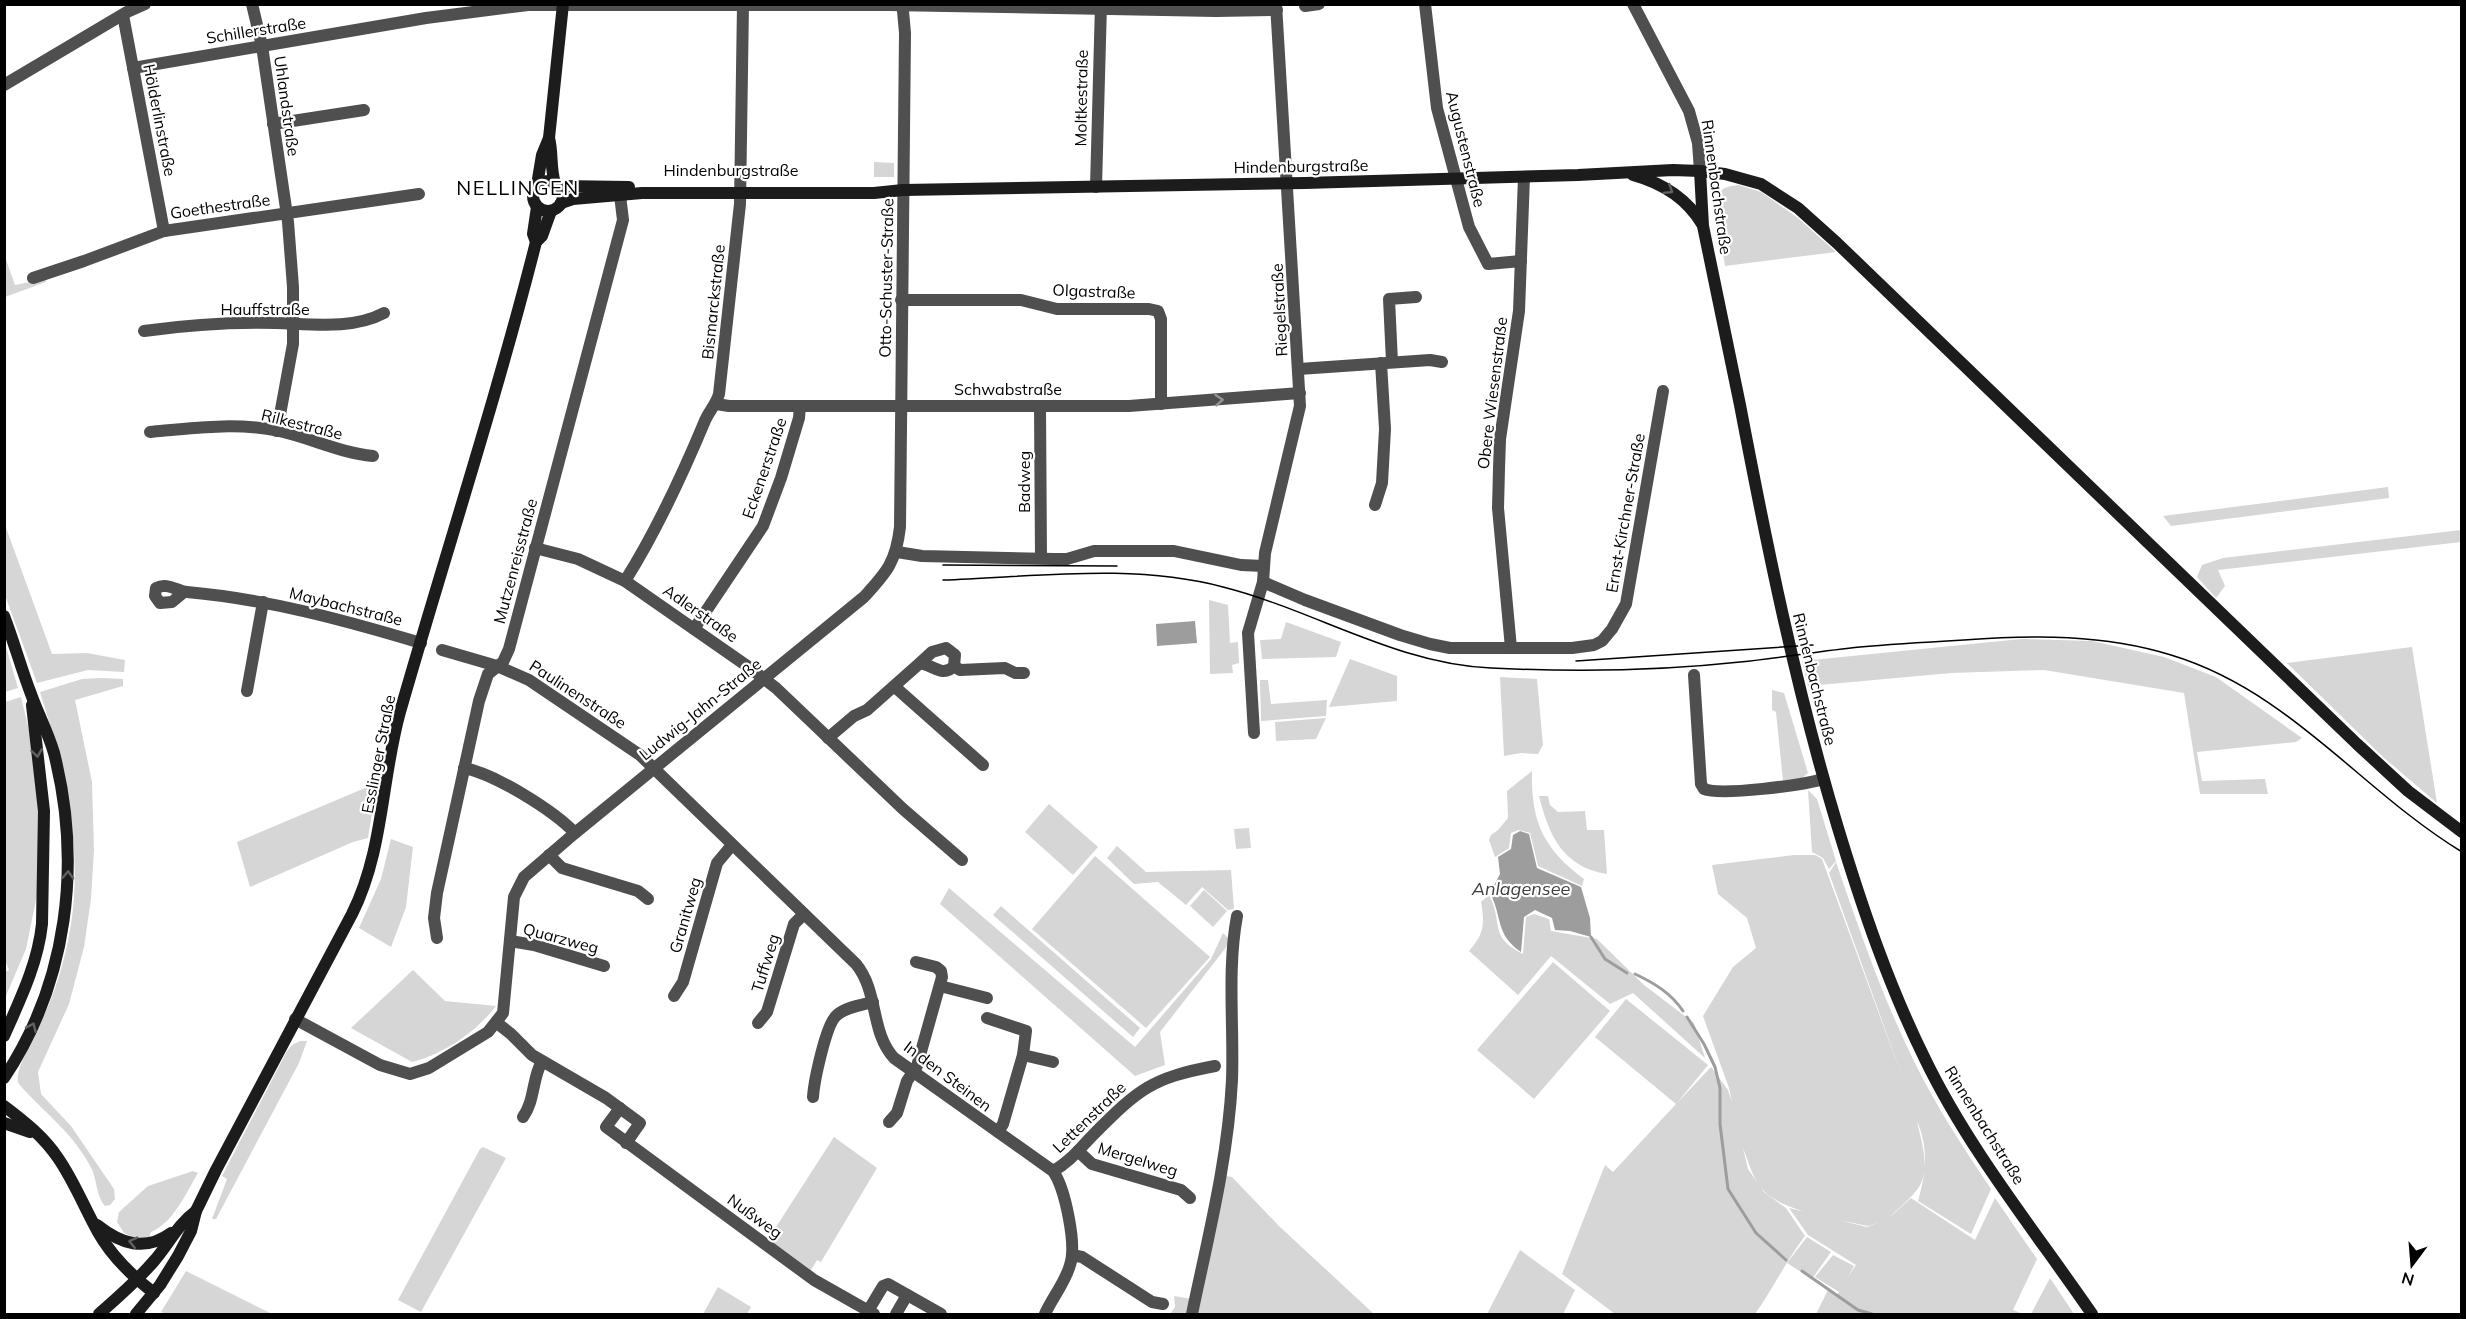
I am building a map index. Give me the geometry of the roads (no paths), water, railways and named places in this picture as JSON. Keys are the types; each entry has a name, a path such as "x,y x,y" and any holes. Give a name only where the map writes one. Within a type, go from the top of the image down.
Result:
{"main road":[{"name":"Esslinger Straße","path":"536,242 533,234 537,207 532,198 537,185 542,155 549,138 563,5"},
{"name":"Esslinger Straße","path":"136,1314 154,1293 178,1256 191,1231 196,1211 352,914 368,876 377,843 395,732 473,468 536,242 542,237 563,194 552,173 553,153 549,138"},
{"name":"Hindenburgstraße","path":"557,185 619,191 874,187 903,190 1524,177 1674,170 1725,174 1750,180 1773,191 1806,214 2383,767 2431,810 2462,832"},
{"name":"Rinnenbachstraße","path":"1700,171 1703,226 1793,667 1823,779 1869,927 1924,1059 1982,1156 2092,1314"},
{"path":"1623,173 1648,179 1676,194 1689,205 1703,226"},
{"path":"537,185 544,181 557,185"},
{"name":"Hindenburgstraße","path":"556,207 573,199 619,191"},
{"path":"537,207 556,207"},
{"path":"4,616 31,695 48,734 62,788 68,832 66,905 59,951 49,986 31,1030 4,1078"},
{"path":"4,1036 36,956 42,924 44,811 31,695"},
{"path":"4,1023 15,1011"},
{"path":"4,1106 42,1138 65,1169 108,1248 137,1280 154,1293"},
{"path":"4,1124 18,1126 42,1138"},
{"name":"Esslinger Straße","path":"99,1314 137,1280 161,1252 176,1228 196,1211"},
{"path":"92,1220 112,1235 140,1245 156,1243 176,1228"}],"street":[{"path":"4,85 125,11 146,4"},
{"name":"Uhlandstraße","path":"252,4 262,46 286,213 294,325 290,368 277,431"},
{"path":"1305,6 1319,4"},
{"name":"Augustenstraße","path":"1425,4 1437,108 1468,227 1486,262 1493,265 1521,261"},
{"name":"Rinnenbachstraße","path":"1633,4 1689,111 1698,143 1700,171"},
{"name":"Bismarckstraße","path":"625,581 666,509 705,420 716,404 725,352 740,190 743,5"},
{"name":"Schillerstraße","path":"133,68 444,15 512,6 1276,7"},
{"name":"Otto-Schuster-Straße","path":"897,552 900,527 905,6"},
{"name":"Moltkestraße","path":"1096,187 1100,7"},
{"name":"Riegelstraße","path":"1254,733 1248,639 1254,608 1263,582 1264,566 1299,415 1300,393 1276,7"},
{"name":"Hölderlinstraße","path":"125,11 133,68 164,231"},
{"path":"273,124 364,110"},
{"name":"Obere Wiesenstraße","path":"1511,648 1502,560 1498,479 1500,439 1519,311 1524,177"},
{"name":"Mutzenreisstraße","path":"437,938 434,918 437,893 464,768 486,679 488,674 506,658 509,649 623,220 619,191"},
{"name":"Goethestraße","path":"33,278 164,231 419,194"},
{"path":"1375,506 1382,483 1389,299 1416,297"},
{"name":"Olgastraße","path":"901,300 1021,300 1057,309 1149,309 1158,311 1161,319 1161,404"},
{"name":"Hauffstraße","path":"144,331 234,324 294,325 347,322 372,318 384,313"},
{"path":"1299,369 1387,362 1430,360 1442,362"},
{"name":"Ernst-Kirchner-Straße","path":"1263,582 1305,600 1430,644 1456,648 1572,648 1594,645 1606,637 1622,614 1632,577 1663,391"},
{"name":"Schwabstraße","path":"716,404 729,406 1161,404 1300,393"},
{"name":"Eckenerstraße","path":"694,629 763,526 792,444 800,418 800,406"},
{"name":"Badweg","path":"1040,406 1041,558"},
{"name":"Rilkestraße","path":"150,432 225,427 277,431 356,454 373,456"},
{"name":"Adlerstraße","path":"535,548 578,559 625,581 764,678 903,809 962,860"},
{"path":"897,552 922,556 1067,558 1094,551 1174,551 1241,565 1264,566"},
{"name":"Ludwig-Jahn-Straße","path":"497,1023 504,1009 517,889 530,871 864,597 879,581 897,552"},
{"name":"Maybachstraße","path":"184,592 204,592 262,602 325,616 421,643"},
{"path":"247,691 262,602"},
{"path":"828,738 895,687 920,663 932,652 946,648 955,655 954,666 950,671 944,672 920,663"},
{"name":"Paulinenstraße","path":"442,650 497,666 529,680 552,693 640,755 654,768"},
{"path":"954,666 960,670 1005,668 1015,673 1024,673"},
{"path":"1694,675 1701,784 1704,789 1719,791 1801,785 1823,779"},
{"path":"895,687 983,765"},
{"path":"464,768 490,777 524,796 567,825 574,833"},
{"name":"In den Steinen","path":"654,768 863,973 886,1048 913,1073 1053,1171"},
{"name":"Granitweg","path":"674,996 683,982 717,863 732,845"},
{"path":"549,855 562,868 638,891 648,899"},
{"name":"Tuffweg","path":"758,1023 767,1012 794,924 804,914"},
{"path":"1192,1314 1225,1158 1232,1080 1232,943 1237,916"},
{"name":"Quarzweg","path":"510,941 534,945 604,966"},
{"path":"889,1122 897,1113 907,1081 917,1066 930,1027 939,986 941,971 936,967 915,962"},
{"path":"939,986 987,998"},
{"path":"813,1097 819,1066 834,1017 839,1013 873,1002"},
{"path":"987,1018 1026,1031 1023,1055 998,1132"},
{"path":"295,1019 387,1068 410,1074 423,1071 454,1054 488,1032 497,1023 532,1055 620,1108 640,1123 626,1143"},
{"path":"1023,1055 1053,1062"},
{"path":"523,1118 531,1103 538,1068 542,1061"},
{"name":"Lettenstraße","path":"1053,1171 1078,1151 1142,1089 1177,1074 1215,1066"},
{"name":"Nußweg","path":"620,1108 606,1127 814,1280 871,1313 883,1286 892,1286 941,1314"},
{"name":"Mergelweg","path":"1078,1151 1092,1164 1181,1190 1190,1198"},
{"path":"1045,1314 1065,1277 1072,1255 1060,1183 1053,1171"},
{"path":"1072,1255 1082,1257 1152,1302 1163,1304"},
{"path":"896,1314 908,1295"}],"water":[{"path":"1195,621 1197,643 1157,646 1156,624"},
{"name":"Anlagensee","path":"1520,831 1529,834 1537,868 1581,887 1590,918 1591,937 1570,931 1555,930 1552,918 1535,910 1524,917 1521,952 1507,939 1490,893 1500,874 1498,857 1511,849 1513,835"}],"waterway":[{"path":"1591,937 1605,959 1627,973"},
{"path":"1635,974 1662,989 1683,1011"},
{"path":"1687,1017 1715,1067 1720,1088 1720,1124 1728,1189 1756,1233 1786,1260"},
{"path":"1802,1271 1858,1310 1872,1314"}],"tram line":[{"path":"943,565 1117,566"},
{"path":"943,580 1083,573 1154,575 1189,580 1257,597 1388,647 1422,657 1491,668 1647,669 1709,665 1860,647 2016,637 2068,638 2120,643 2171,655 2213,671 2252,692 2322,743 2425,827 2462,852"},
{"path":"1576,661 1813,645"}],"district":[{"name":"NELLINGEN","path":"518,187"}]}
